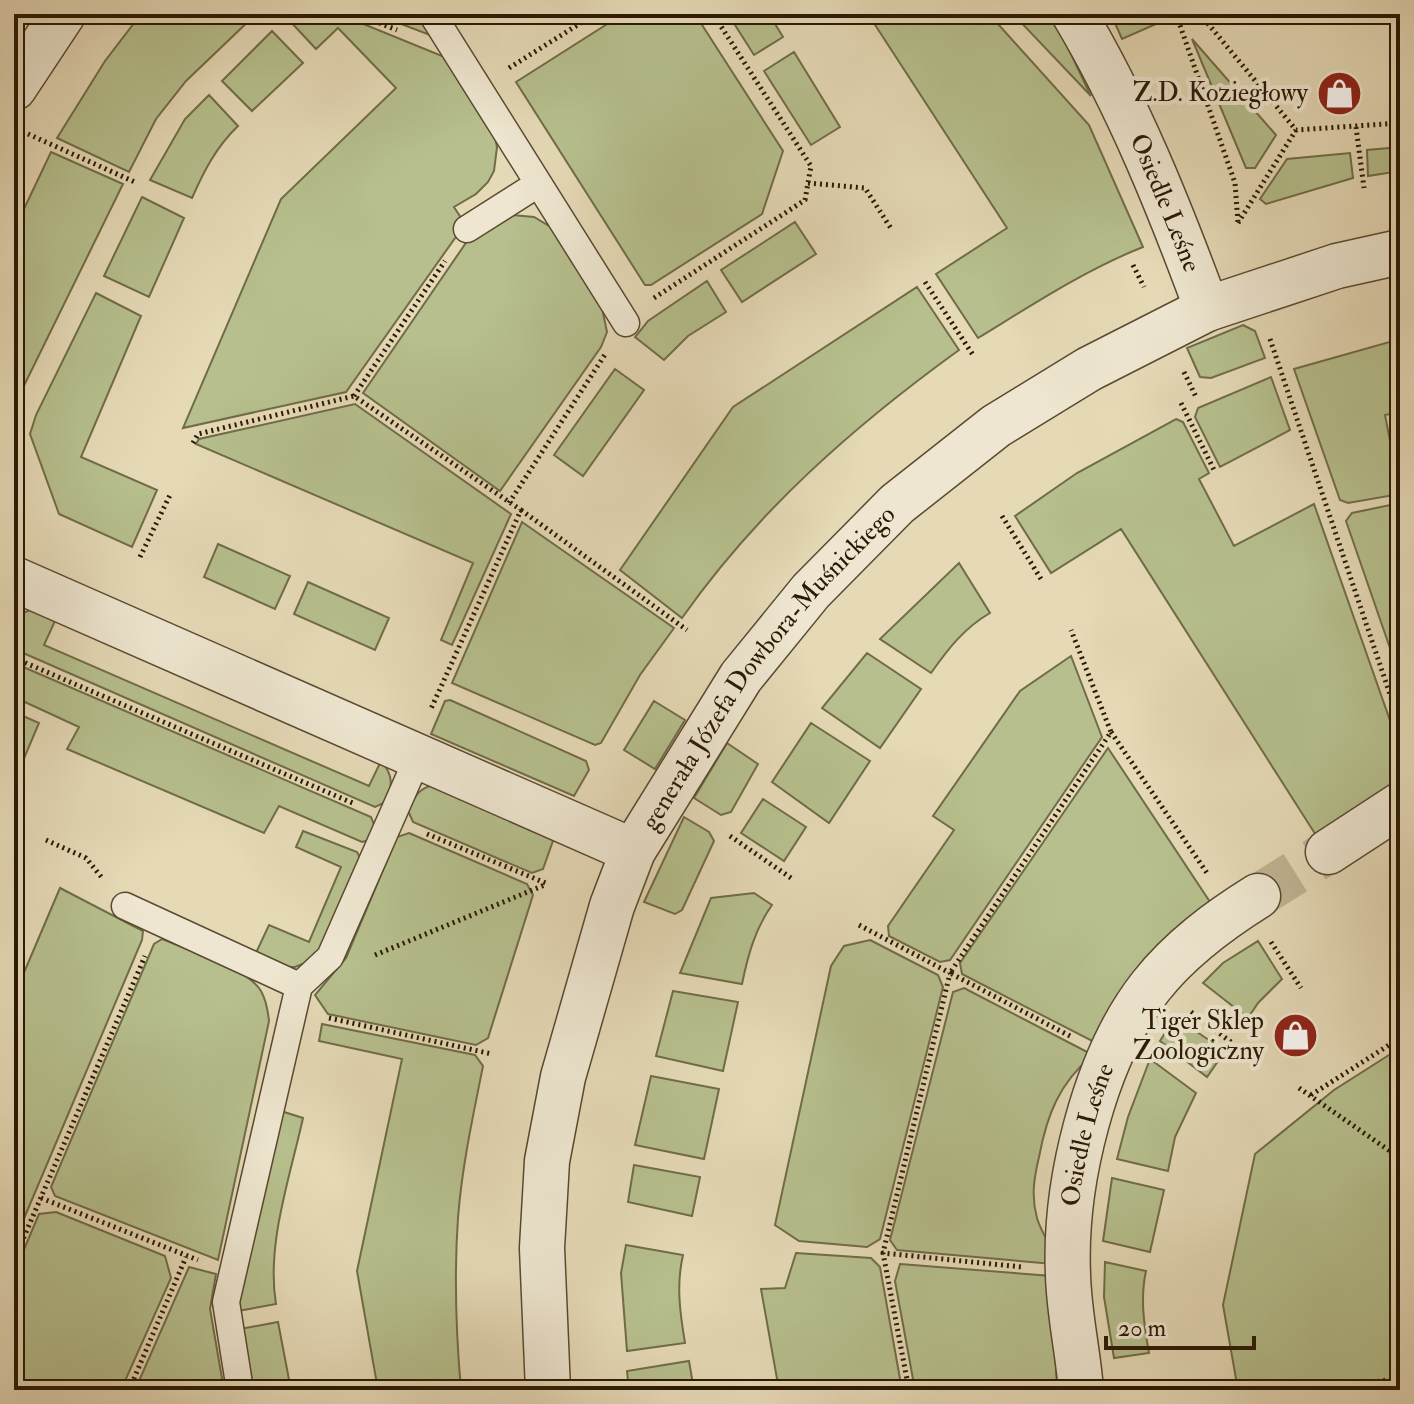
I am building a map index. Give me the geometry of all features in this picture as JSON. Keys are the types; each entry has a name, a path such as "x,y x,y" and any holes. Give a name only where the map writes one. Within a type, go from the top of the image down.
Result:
{"street":[{"path":"14,88 63,14"},
{"name":"Osiedle Leśne","path":"1074,14 1102,61 1182,243 1207,309"},
{"name":"generała Józefa Dowbora-Muśnickiego","path":"548,1390 542,1248 547,1161 563,1077 612,906 633,851 741,677 811,591 897,504 996,426 1089,369 1207,309 1337,266 1400,252"},
{"path":"14,579 633,851"},
{"path":"1328,852 1400,805"},
{"name":"Osiedle Leśne","path":"1081,1390 1067,1272 1069,1218 1077,1162 1091,1110 1111,1057 1150,987 1186,947 1252,913"}],"lane":[{"path":"432,14 626,323"},
{"path":"467,229 538,184"},
{"path":"240,1390 226,1302 296,998 330,957 415,754"},
{"path":"125,906 296,998"}],"path":[{"path":"502,73 595,14"},
{"path":"509,503 626,323 648,302 805,200 811,166 713,14"},
{"path":"1176,14 1235,183 1238,223 1296,130"},
{"path":"1200,14 1296,130"},
{"path":"1296,130 1400,123"},
{"path":"1356,127 1364,188"},
{"path":"28,133 137,183"},
{"path":"808,183 865,188 892,230"},
{"path":"193,443 198,434 354,396 467,229"},
{"path":"925,282 973,355"},
{"path":"1254,292 1400,724"},
{"path":"354,396 521,510 687,630"},
{"path":"1181,403 1214,470"},
{"path":"140,557 170,495"},
{"path":"415,754 521,510"},
{"path":"1002,516 1041,579"},
{"path":"1071,630 1111,732 1252,913 1301,988"},
{"path":"14,658 548,884 372,956"},
{"path":"909,1390 883,1253 950,973 1111,732"},
{"path":"730,836 791,878"},
{"path":"46,840 86,858 125,906"},
{"path":"14,1260 159,922"},
{"path":"859,925 1111,1057"},
{"path":"296,998 492,1054"},
{"path":"1186,1008 1231,1042"},
{"path":"1311,1095 1400,1038"},
{"path":"1299,1088 1400,1158"},
{"path":"41,1198 186,1257 233,1270"},
{"path":"883,1253 1067,1272"},
{"path":"129,1390 186,1257"},
{"path":"1324,1390 1400,1378"}],"green space":[{"path":"141,14 256,14 186,81 156,119 129,172 57,138 105,61"},
{"path":"291,14 339,14 447,58 495,137 494,171 476,194 454,207 465,224 346,392 183,428 281,199 396,88 338,28 316,49 287,18"},
{"path":"375,14 419,14 435,37"},
{"path":"623,14 695,14 783,151 762,214 651,285 645,285 516,82"},
{"path":"728,14 769,14 783,37 754,55"},
{"path":"868,14 989,14 1089,125 1143,247 1080,277 978,338 936,274 1007,228"},
{"path":"1013,14 1052,14 1091,96"},
{"path":"1111,14 1158,14 1156,24 1122,39"},
{"path":"272,31 303,63 252,111 222,81"},
{"path":"1192,39 1276,135 1255,168 1246,168"},
{"path":"794,52 840,127 811,145 764,71"},
{"path":"209,95 238,126 211,160 192,198 150,180 185,119"},
{"path":"1400,147 1400,171 1368,176 1367,150"},
{"path":"51,152 123,184 14,406 14,230"},
{"path":"1350,153 1353,178 1266,204 1260,199 1287,159"},
{"path":"142,197 184,218 149,297 104,276"},
{"path":"512,215 534,217 554,229 602,308 607,332 601,347 500,491 363,393 472,234"},
{"path":"795,222 816,254 742,302 721,270"},
{"path":"707,281 726,312 688,336 664,360 635,337 648,321"},
{"path":"917,287 959,350 882,409 809,472 742,542 682,618 620,570 733,407"},
{"path":"96,293 141,316 81,457 157,490 132,547 59,514 30,434 36,415"},
{"path":"1243,325 1255,331 1265,358 1211,378 1200,377 1187,348"},
{"path":"1400,339 1400,412 1385,415 1393,456 1396,456 1400,494 1348,503 1340,500 1294,369"},
{"path":"615,369 644,390 583,476 554,455"},
{"path":"1271,377 1290,430 1220,467 1195,417 1198,408"},
{"path":"355,404 511,514 452,645 441,640 473,563 196,444 199,439"},
{"path":"1176,419 1183,422 1209,473 1199,479 1234,546 1314,504 1400,749 1400,790 1319,840 1121,529 1051,573 1015,516 1077,473"},
{"path":"14,459 24,498 14,536"},
{"path":"1400,503 1400,677 1346,521 1352,513"},
{"path":"522,522 674,628 640,675 601,743 595,745 452,683"},
{"path":"218,544 290,576 275,609 204,577"},
{"path":"959,563 990,613 957,640 931,673 880,639"},
{"path":"308,582 389,618 375,650 294,614"},
{"path":"30,610 55,621 44,645 369,786 381,761 391,780 386,802 375,807 14,649 14,617"},
{"path":"867,653 921,689 880,748 822,708"},
{"path":"1071,656 1102,737 950,960 940,962 889,936 888,926 954,830 933,816 1020,691"},
{"path":"14,663 371,817 375,827 370,840 362,842 279,806 264,833 67,749 79,727 14,697"},
{"path":"450,700 586,761 589,770 574,796 431,734 445,701"},
{"path":"654,701 685,720 655,769 624,750"},
{"path":"14,712 39,723 14,782"},
{"path":"811,723 870,761 829,823 772,782"},
{"path":"727,743 758,764 731,812 721,815 694,798"},
{"path":"1108,748 1214,908 1102,1046 962,974 960,963"},
{"path":"435,785 554,838 543,869 532,873 413,822 408,811 415,797 421,790"},
{"path":"763,799 806,827 784,861 741,833"},
{"path":"684,817 709,832 714,841 682,910 675,914 644,902"},
{"path":"303,831 357,852 361,859 323,949 308,962 283,967 255,955 269,925 309,942 341,867 296,847"},
{"path":"409,833 527,884 533,895 488,1038 476,1045 328,1014 315,995 346,958 397,837"},
{"path":"60,888 143,931 142,940 14,1242 14,996"},
{"path":"754,893 772,905 753,943 742,984 680,973 711,898"},
{"path":"162,939 243,974 261,991 268,1013 269,1021 218,1260 55,1196 51,1187 154,944"},
{"path":"870,940 938,975 943,987 880,1239 867,1247 799,1241 775,1225 831,966 844,946"},
{"path":"1258,941 1282,979 1248,1018 1203,983 1223,963"},
{"path":"964,988 1093,1055 1071,1077 1056,1101 1046,1127 1036,1172 1035,1210 1052,1253 1053,1264 897,1250 890,1240 953,992"},
{"path":"673,991 738,1002 723,1071 656,1056"},
{"path":"1175,1017 1225,1051 1207,1077 1160,1041"},
{"path":"322,1024 475,1055 483,1066 465,1160 458,1218 456,1304 461,1390 378,1390 357,1271 402,1059 319,1041"},
{"path":"1400,1048 1400,1390 1238,1390 1223,1305 1255,1154 1334,1090"},
{"path":"1150,1059 1196,1093 1175,1137 1168,1171 1117,1159 1128,1117"},
{"path":"651,1076 719,1089 704,1159 635,1145"},
{"path":"281,1111 303,1118 277,1235 274,1258 276,1304 238,1311 242,1275"},
{"path":"634,1165 700,1177 692,1216 628,1202"},
{"path":"1112,1178 1164,1190 1150,1252 1103,1241"},
{"path":"56,1212 165,1256 171,1278 121,1390 14,1390 14,1273 39,1214"},
{"path":"626,1245 683,1255 679,1288 685,1343 627,1351 621,1273"},
{"path":"796,1253 871,1258 880,1267 902,1390 779,1390 761,1289 785,1288"},
{"path":"1105,1262 1146,1271 1143,1301 1149,1353 1114,1358 1104,1297"},
{"path":"900,1264 1052,1276 1057,1390 915,1390 895,1281"},
{"path":"189,1267 216,1274 210,1309 224,1390 135,1390"},
{"path":"278,1322 291,1390 251,1390 240,1329"},
{"path":"689,1361 694,1390 629,1390 627,1371"}],"tunnel":[{"path":"1258,896 1328,852"}],"place":[{"name":"Z.D. Koziegłowy","path":"1339,93"},
{"name":"Tiger Sklep Zoologiczny","path":"1295,1036"}]}
